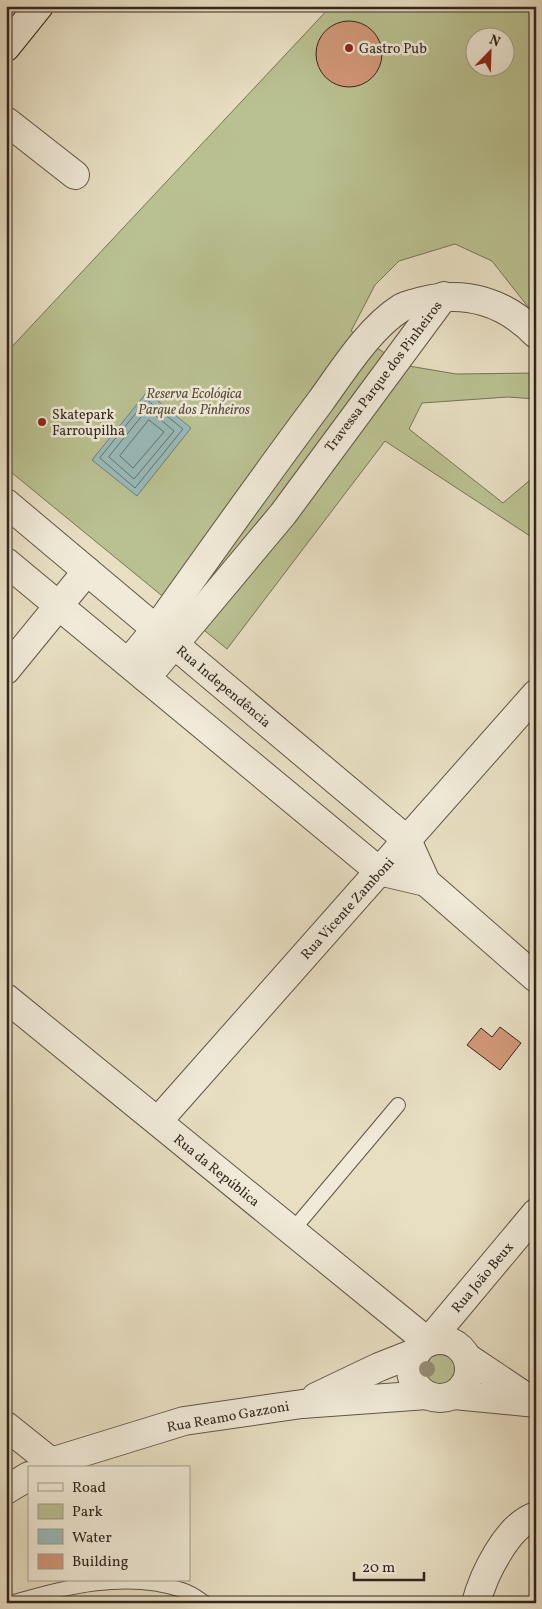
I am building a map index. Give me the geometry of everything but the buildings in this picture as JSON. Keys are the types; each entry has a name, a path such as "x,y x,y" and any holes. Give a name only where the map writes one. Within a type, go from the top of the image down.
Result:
{"street":[{"path":"6,47 39,6"},
{"path":"6,121 75,175"},
{"path":"444,296 468,297 499,307 526,323 536,334"},
{"name":"Travessa Parque dos Pinheiros","path":"166,637 310,414 376,329 402,307 444,296"},
{"name":"Travessa Parque dos Pinheiros","path":"137,671 166,637 283,514 444,296"},
{"name":"Rua Independência","path":"6,503 407,840 426,882 536,978"},
{"name":"Rua Independência","path":"6,562 379,871 426,882"},
{"path":"6,670 87,571"},
{"name":"Rua Vicente Zamboni","path":"158,1122 536,694"},
{"path":"261,773 288,740"},
{"name":"Rua da República","path":"6,998 292,1232 423,1347"},
{"name":"Rua João Beux","path":"423,1347 536,1213"},
{"path":"468,1358 468,1378 464,1387 454,1395 444,1398 427,1395 419,1389 411,1374 411,1364 423,1347 444,1340 454,1343 462,1349 468,1358 536,1403"},
{"name":"Rua Reamo Gazzoni","path":"302,1404 423,1347"},
{"name":"Rua Reamo Gazzoni","path":"46,1466 184,1421 302,1404 427,1395"},
{"path":"454,1395 536,1403"},
{"path":"6,1426 38,1466"},
{"name":"Rua Reamo Gazzoni","path":"6,1490 28,1476"},
{"path":"476,1603 482,1580 501,1546 528,1518 536,1516"}],"lane":[{"path":"292,1232 398,1105"},
{"path":"11,1603 38,1595 107,1582 152,1582 183,1590 205,1603"}],"green space":[{"name":"Reserva Ecológica Parque dos Pinheiros","path":"331,6 536,6 536,317 492,261 455,244 399,261 375,285 351,331 403,365 456,374 536,373 536,399 508,397 422,403 409,429 503,503 536,475 536,540 385,441 227,649 6,468 6,353"},
{"path":"439,1354 446,1355 451,1359 455,1364 455,1378 451,1383 446,1387 439,1388 432,1387 427,1383 423,1378 422,1371 423,1364 427,1359 432,1355"}],"water":[{"path":"147,392 191,428 137,496 92,460"}],"place":[{"name":"Gastro Pub","path":"349,48"},
{"name":"Skatepark Farroupilha","path":"42,422"}]}
